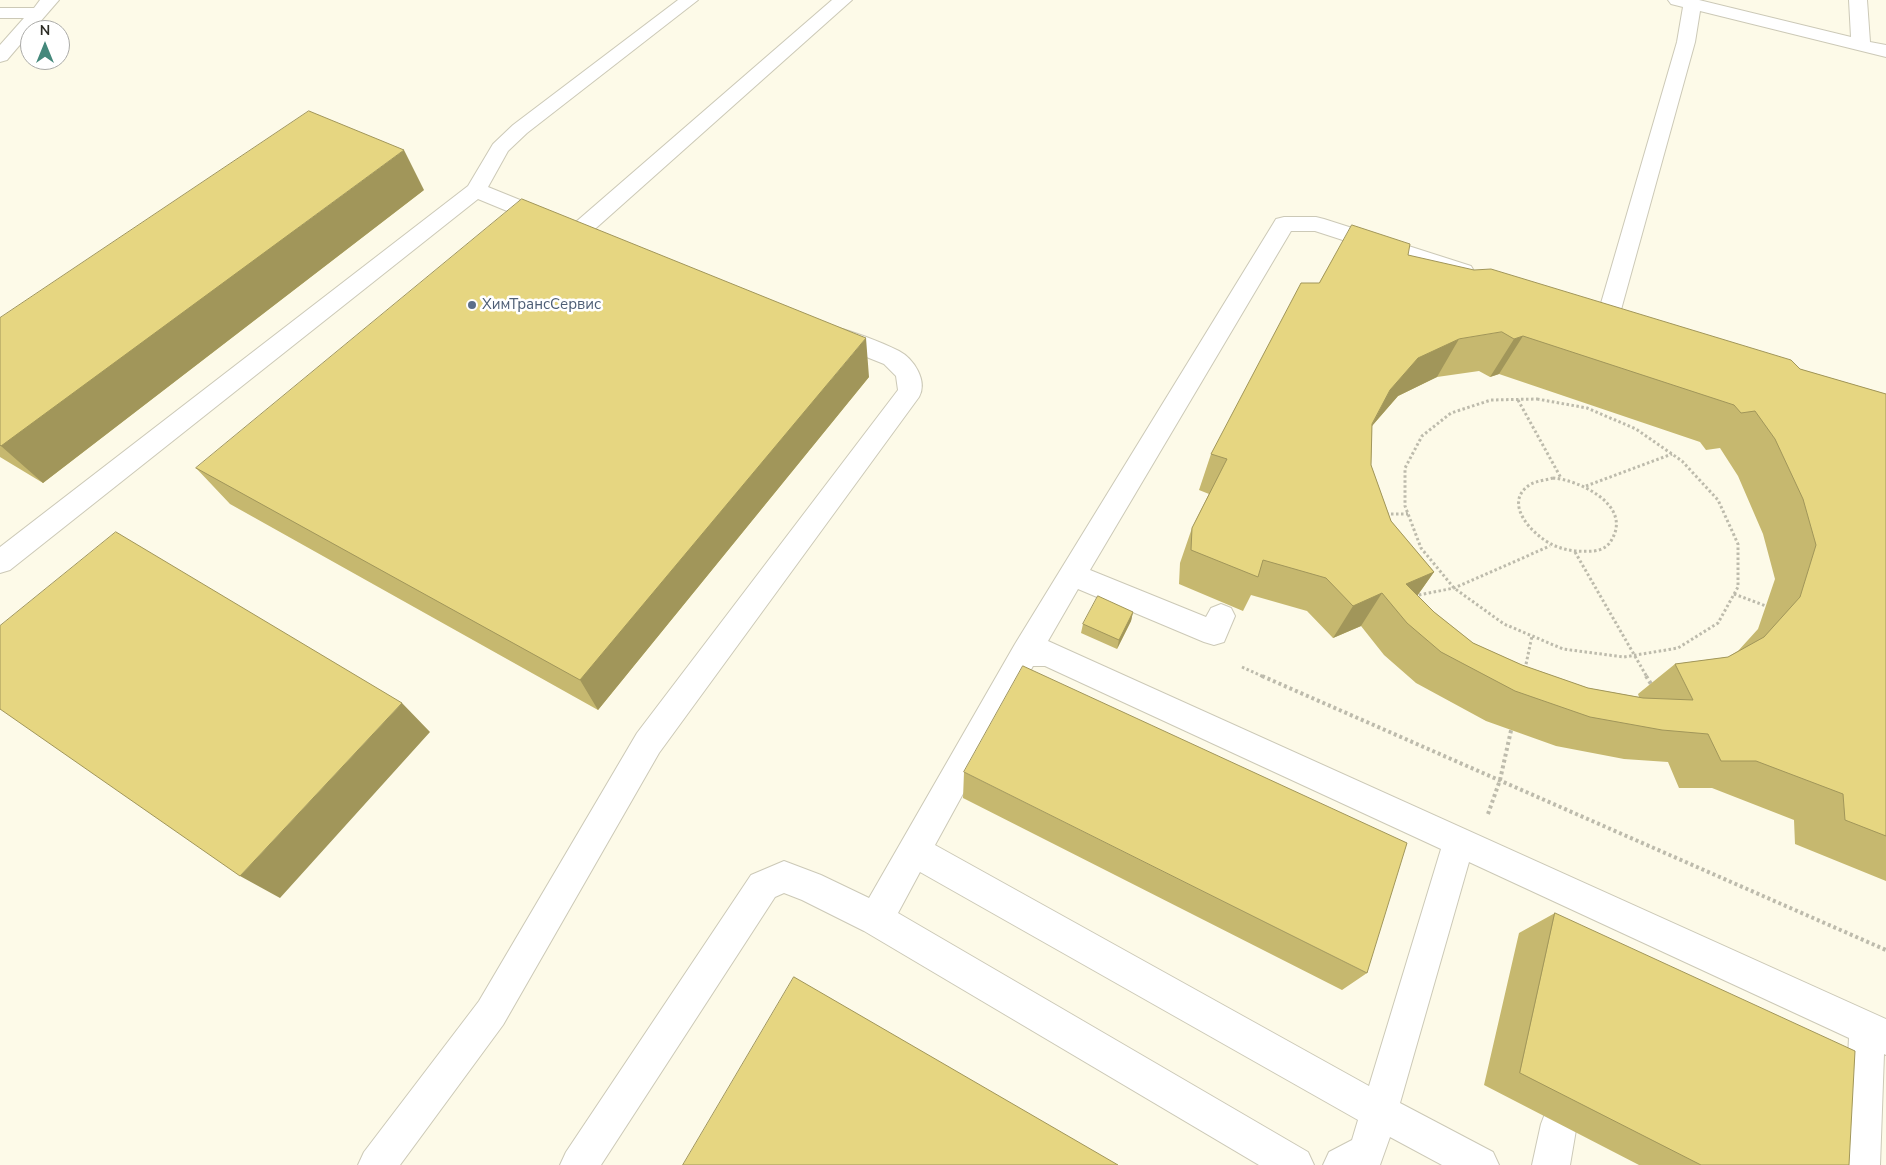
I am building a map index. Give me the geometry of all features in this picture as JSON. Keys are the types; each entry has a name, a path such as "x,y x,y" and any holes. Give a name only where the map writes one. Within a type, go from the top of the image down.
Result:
{"street":[{"path":"0,562 476,190 500,148 520,129 689,0"},
{"path":"578,232 843,0"},
{"path":"1858,0 1861,45"},
{"path":"1608,317 1686,42 1684,2 1886,51"},
{"path":"0,13 44,7"},
{"path":"0,56 44,7"},
{"path":"476,190 606,243"},
{"path":"876,920 1025,653 1284,224 1316,224 1485,278"},
{"path":"377,1165 491,1013 648,743 910,391 907,373 892,358 809,325"},
{"path":"1073,575 1214,633 1221,616"},
{"path":"1025,653 1047,653 1877,1033 1861,1165"},
{"path":"1342,1165 1367,1152 1459,842"},
{"path":"914,851 1379,1112 1480,1165"},
{"path":"579,1165 763,886 784,877 809,886 876,920 1295,1165"},
{"path":"1551,1165 1559,1124"}],"path":[{"path":"1538,399 1587,408 1636,429 1682,461 1718,500 1738,544 1738,587 1718,623 1678,648 1624,657 1563,648 1532,636 1504,624 1454,588 1421,548 1405,506 1405,468 1422,436 1451,413 1491,400 1518,400 1538,399"},
{"path":"1518,400 1561,479"},
{"path":"1586,486 1672,454"},
{"path":"1540,479 1561,479 1586,486 1600,496 1611,508 1616,521 1616,533 1610,544 1599,551 1574,552 1551,545 1537,536 1527,526 1520,514 1518,502 1521,492 1529,484 1540,479"},
{"path":"1382,514 1408,514"},
{"path":"1412,596 1454,588 1551,545"},
{"path":"1574,552 1656,692"},
{"path":"1734,594 1766,606"},
{"path":"1524,674 1532,636"},
{"path":"1242,667 1886,950"},
{"path":"1485,821 1500,780 1513,722"}],"building":[{"path":"309,111 404,150 1,446 0,318"},
{"path":"522,199 866,338 580,680 196,468"},
{"path":"1352,225 1410,244 1408,255 1474,270 1491,269 1791,360 1800,369 1886,394 1886,836 1845,820 1843,794 1756,761 1721,761 1708,734 1662,730 1590,717 1515,691 1441,652 1407,623 1382,593 1353,606 1326,578 1263,560 1258,577 1191,550 1192,528 1227,459 1211,454 1301,283 1319,283","holes":["1502,332 1514,339 1523,336 1734,405 1741,413 1755,411 1775,439 1803,499 1816,545 1800,597 1764,637 1728,657 1675,664 1693,700 1643,698 1588,688 1522,665 1473,643 1434,612 1406,584 1434,572 1391,521 1371,465 1372,424 1390,390 1418,358 1459,339"]},
{"path":"116,532 402,703 240,876 0,709 0,626"},
{"path":"1098,596 1133,612 1119,640 1083,624"},
{"path":"1023,666 1407,843 1367,973 964,772"},
{"path":"1555,913 1855,1051 1849,1165 1701,1165 1520,1073"},
{"path":"794,977 1118,1165 683,1165"}],"place":[{"name":"ХимТрансСервис","path":"472,305"}]}
